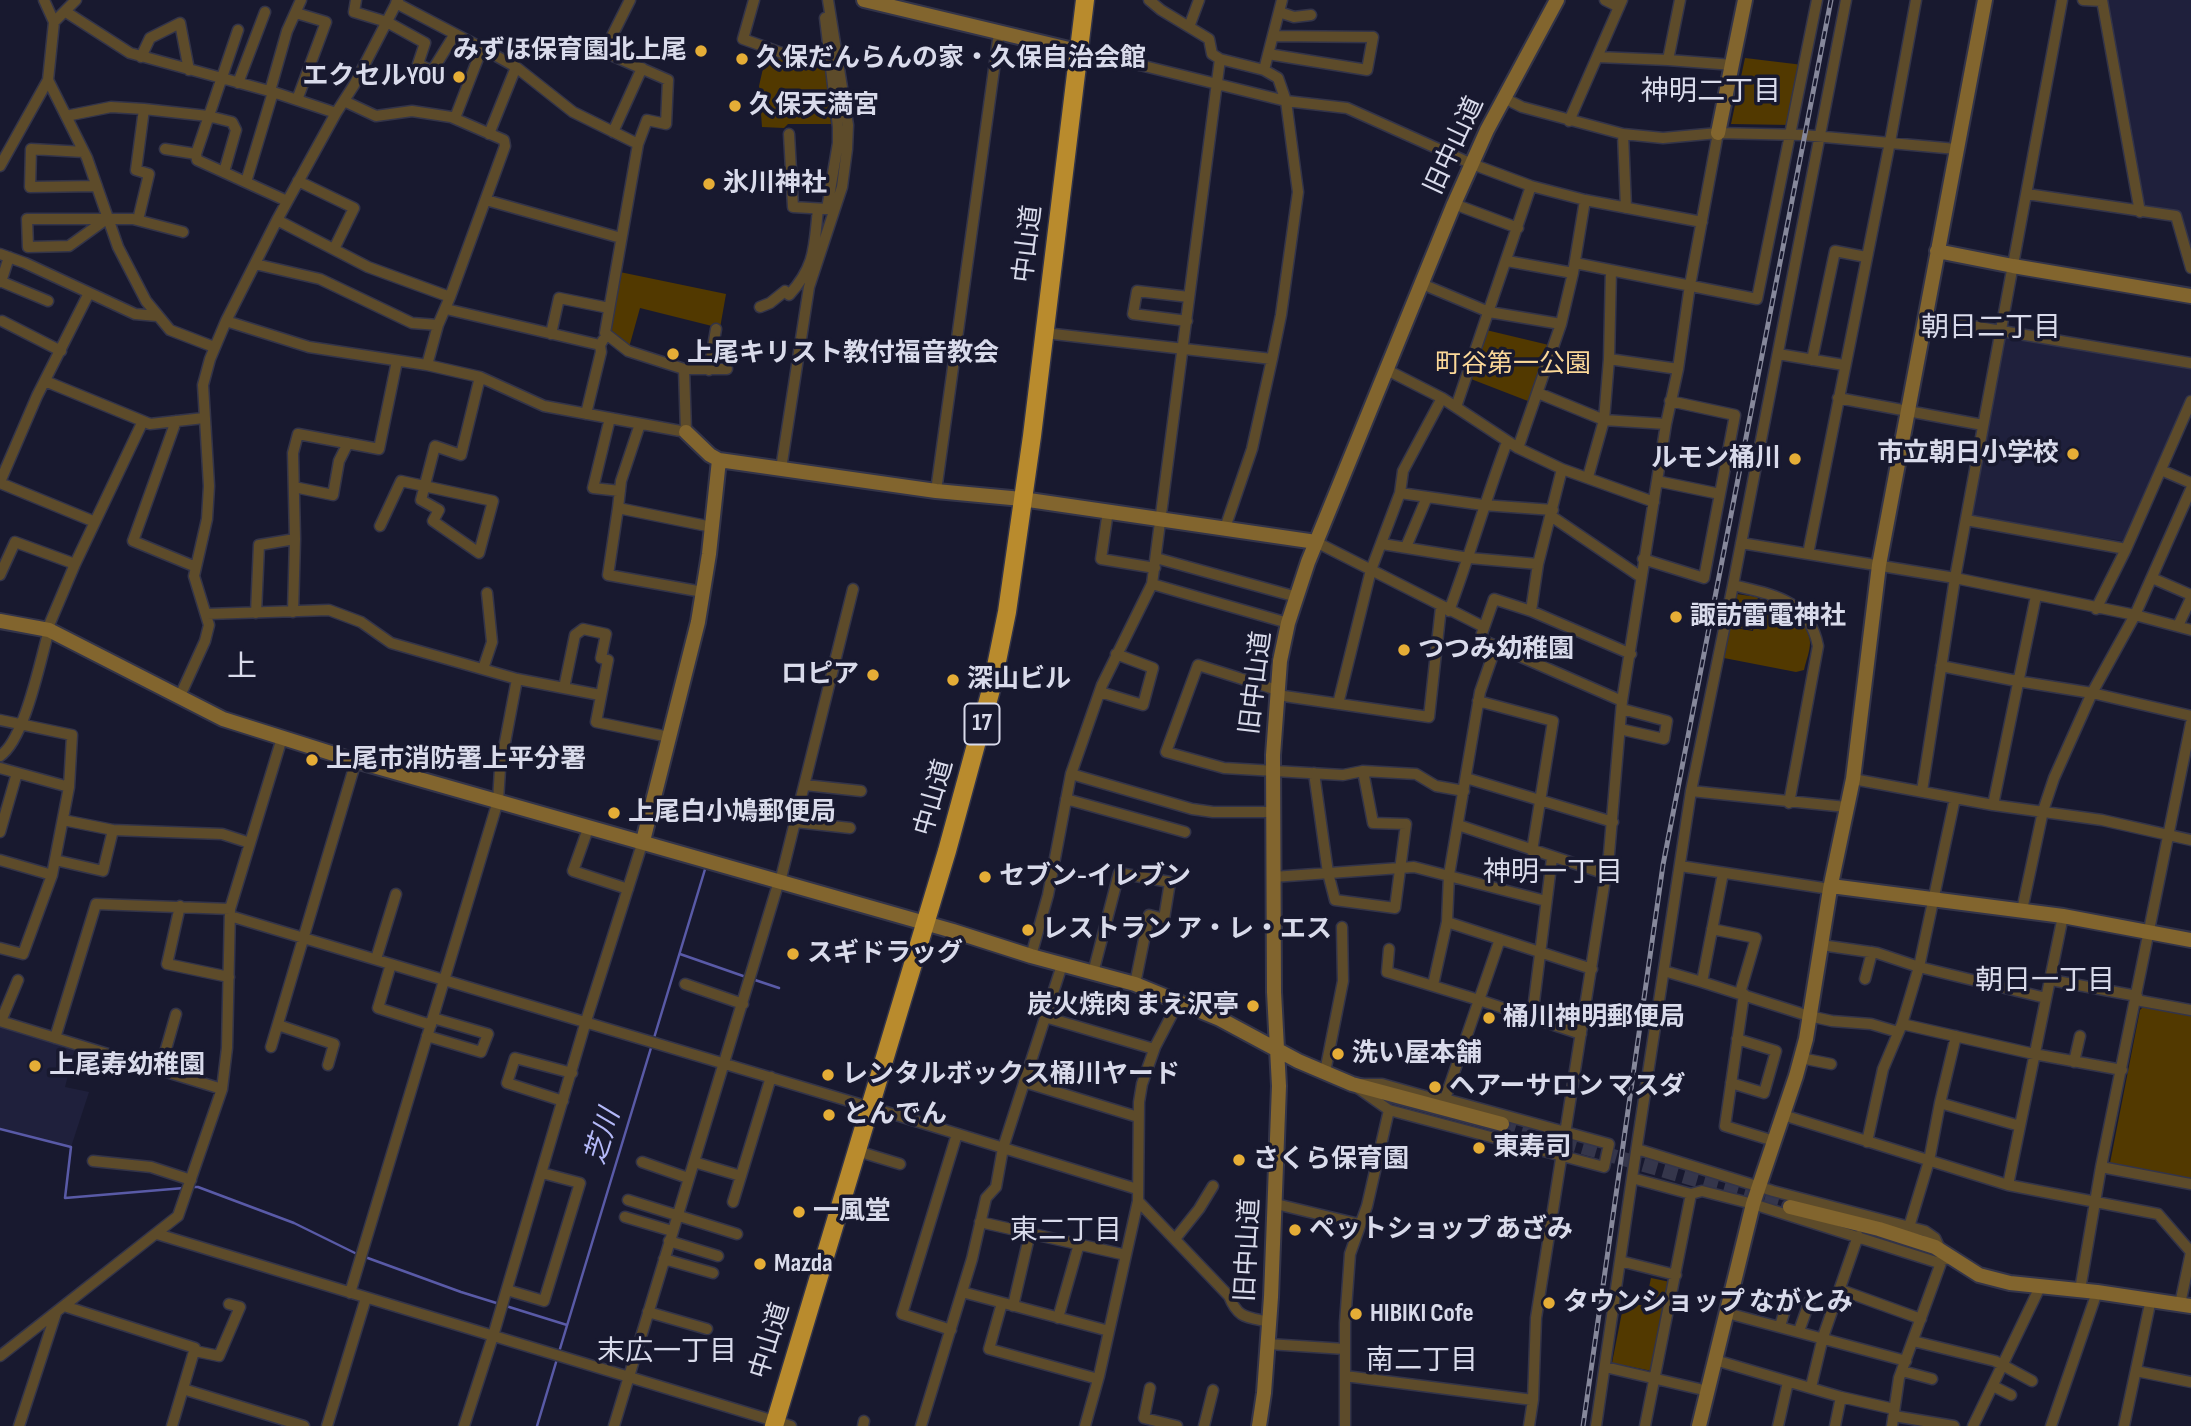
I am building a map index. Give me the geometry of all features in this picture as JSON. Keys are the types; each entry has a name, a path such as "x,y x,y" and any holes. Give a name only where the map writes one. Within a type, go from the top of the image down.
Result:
{"highway":[{"name":"中山道","path":"1017,499 1045,333 1074,52 1076,0"},
{"name":"中山道","path":"774,1424 919,922 966,785 992,686 1007,612 1017,499 1074,52 1086,0"},
{"name":"中山道","path":"774,1424 857,1151 865,1106"}],"street":[{"path":"0,165 48,80 54,22 45,0"},
{"path":"54,22 76,0"},
{"path":"246,182 287,31 301,0"},
{"path":"356,0 354,12 387,22 425,43 418,64 432,71 455,34"},
{"path":"586,414 601,352 600,345 606,336 638,144 647,120 666,124 668,80 604,52 630,0"},
{"path":"754,0 743,39 804,61 830,60"},
{"path":"781,469 809,287 826,211 838,135 822,0"},
{"path":"760,307 785,291 789,295 807,273 826,211 842,187 848,125 828,0"},
{"path":"864,0 1286,101 1347,108 1472,164 1531,186 1585,200 1702,222"},
{"path":"1149,0 1209,39 1212,54 1220,59 1264,70 1278,78 1286,101 1298,191 1281,315 1252,449 1225,528"},
{"path":"1189,27 1199,0"},
{"path":"1264,70 1282,0"},
{"name":"旧中山道","path":"1259,1426 1270,1322 1276,1204 1278,1050 1274,1003 1273,770 1277,693 1288,623 1316,542 1454,204 1504,99 1557,0"},
{"path":"1569,121 1621,3 1605,0"},
{"path":"1668,60 1680,0"},
{"path":"1529,1426 1533,1400 1536,1318 1606,874 1622,705 1643,559 1678,369 1690,285 1745,0"},
{"path":"1507,261 1611,270 1758,299 1817,0"},
{"path":"1597,1426 1691,791 1846,0"},
{"path":"1808,554 1916,0"},
{"path":"1699,1426 1753,1204 1801,1058 1853,779 1880,565 1984,0"},
{"path":"1922,791 1955,578 2062,0"},
{"path":"2083,0 2102,0 2140,212"},
{"path":"180,696 205,641 209,625 196,583 196,567 206,519 209,486 203,385 214,347 287,201 397,2 516,67 573,112 638,144"},
{"path":"66,12 130,53 272,92 336,113"},
{"path":"239,83 265,12"},
{"path":"1279,12 1294,17 1311,15"},
{"path":"296,13 326,22 297,100"},
{"path":"141,57 150,38 180,23 189,70"},
{"path":"238,30 196,154 197,160 287,201"},
{"path":"936,491 999,33"},
{"path":"1268,54 1367,70 1373,37 1273,37"},
{"path":"455,118 482,48"},
{"path":"1598,57 1733,65"},
{"path":"1031,956 1048,895 1071,774 1116,654 1152,584 1220,59"},
{"path":"489,134 516,67"},
{"path":"613,132 642,68"},
{"path":"48,80 84,152 118,247 146,302 170,330 214,347"},
{"path":"1504,99 1569,121 1623,134 1663,138 1718,133 1790,135 1956,149"},
{"path":"344,101 376,116 412,111 455,118 504,140 505,146 438,325 427,366"},
{"path":"66,117 111,107 208,116 232,122 236,130 224,172"},
{"path":"138,220 149,174 136,170 144,109"},
{"path":"789,134 793,207 826,211"},
{"path":"1623,134 1626,208"},
{"path":"11,146 84,152"},
{"path":"31,149 30,187 97,186"},
{"path":"165,149 196,154"},
{"path":"298,181 354,208 334,249"},
{"path":"1456,407 1531,186"},
{"path":"2027,194 2176,216 2191,268"},
{"path":"486,200 621,238"},
{"path":"1518,448 1561,324 1574,268 1585,200"},
{"path":"1454,204 1518,228"},
{"path":"108,218 69,246 28,247 27,219 108,218 138,220 183,232"},
{"path":"277,220 368,267 450,297"},
{"path":"1812,359 1835,251 1866,257"},
{"path":"1937,251 2191,296"},
{"path":"48,301 0,281 4,256 135,314 157,316"},
{"path":"255,264 320,279 412,323 438,325"},
{"path":"1588,477 1604,420 1609,359 1611,270"},
{"path":"1423,284 1489,312 1561,324"},
{"path":"1187,321 1133,314 1137,291 1189,298"},
{"path":"89,293 45,381 0,482 95,522"},
{"path":"551,334 559,298 609,308"},
{"path":"446,309 600,345"},
{"path":"1925,318 2191,363"},
{"path":"2,321 61,351"},
{"path":"226,321 309,346 480,377 544,406 685,432 719,460 936,491 1162,518 1316,542 1484,627"},
{"path":"709,369 716,329"},
{"path":"1045,333 1272,359"},
{"path":"606,336 628,351 684,369 727,369"},
{"path":"1778,354 1844,365"},
{"path":"1609,359 1678,369"},
{"path":"293,612 293,453 298,434 379,449 397,361"},
{"path":"684,369 685,432"},
{"path":"1387,370 1442,398 1518,448 1562,468 1654,502"},
{"path":"380,526 401,481 426,486 493,501 479,553 433,521 439,510 421,500 426,486 435,446 461,455 480,377"},
{"path":"45,381 150,424 204,418"},
{"path":"1538,393 1604,420 1666,424"},
{"path":"1338,704 1371,570 1400,494 1403,471 1442,398"},
{"path":"1838,398 1983,425"},
{"path":"1643,559 1704,578 1735,415 1670,401"},
{"path":"2096,609 2126,549 2191,401"},
{"path":"610,418 593,488 620,491"},
{"path":"0,756 14,740 21,725 48,630 75,564 143,421"},
{"path":"176,421 133,541 196,567"},
{"path":"640,424 621,481 608,575 703,592"},
{"path":"1464,791 1436,786 1416,774 1363,771 1343,775 1224,768 1166,752 1198,665 1277,693 1429,717 1445,609 1469,558 1483,505 1507,442"},
{"path":"294,487 333,495 339,461 348,443"},
{"path":"464,1426 643,841 698,622 719,460"},
{"path":"1531,611 1538,564 1562,468"},
{"path":"2161,470 2191,483"},
{"path":"1657,481 1720,494"},
{"path":"2022,910 2043,811 2054,778 2092,693 2135,615 2191,489"},
{"path":"1400,494 1552,513 1641,577"},
{"path":"1406,547 1427,497"},
{"path":"618,508 712,527"},
{"path":"1108,511 1101,559 1155,563 1297,597"},
{"path":"1966,520 2126,549"},
{"path":"256,613 259,545 295,539"},
{"path":"0,575 15,542 75,564"},
{"path":"1741,543 1955,578 2135,615 2191,630"},
{"path":"1382,544 1469,558 1538,564"},
{"path":"2152,578 2191,596 2178,626"},
{"path":"1152,584 1288,623"},
{"path":"1733,586 1794,605 1807,616 1815,629 1818,646 1789,803"},
{"path":"614,1426 780,881 852,589"},
{"path":"483,669 492,642 487,593"},
{"path":"1993,805 2036,596"},
{"path":"1620,729 1664,738 1667,721 1622,705 1480,639 1494,599 1531,611 1631,654"},
{"path":"207,614 329,610 361,622 391,643 517,679 600,695"},
{"path":"0,621 48,630 223,719 356,761 1135,984 1220,1019 1278,1050 1352,1084 1502,1124"},
{"path":"564,688 575,635 583,629 606,634 601,658 608,660 596,722 669,737"},
{"path":"1433,985 1447,922 1449,875 1478,701 1496,646"},
{"path":"1100,692 1143,705 1153,668 1116,654"},
{"path":"1941,666 2092,693 2191,716"},
{"path":"350,1293 498,801 500,769 517,679"},
{"path":"1478,701 1553,721 1532,851"},
{"path":"0,720 72,735 69,787 52,875 23,954 0,948"},
{"path":"2080,1290 2101,1167 2191,723"},
{"path":"0,1356 178,1216 222,1089 228,1048 230,913 282,738"},
{"path":"271,1047 356,761"},
{"path":"0,768 69,787"},
{"path":"1314,773 1328,873 1335,900 1395,908 1406,824 1373,823 1363,771"},
{"path":"0,832 18,773"},
{"path":"1071,774 1192,809 1274,813"},
{"path":"1466,778 1613,822"},
{"path":"1853,779 1993,805 2102,820 2191,840"},
{"path":"805,785 861,791"},
{"path":"1691,791 1846,807"},
{"path":"1867,1142 1883,1069 1900,1028 1919,967 1955,798"},
{"path":"1066,799 1185,832"},
{"path":"63,820 113,830 222,834 250,843"},
{"path":"796,822 850,828"},
{"path":"1458,825 1606,874"},
{"path":"589,826 573,871 628,890"},
{"path":"55,860 103,871 113,830"},
{"path":"1532,1018 1552,858"},
{"path":"0,860 52,875"},
{"path":"1680,866 1831,888 2022,910 2191,940"},
{"path":"1273,877 1414,867 1546,901"},
{"path":"1093,972 1119,873 1170,883 1164,919 1149,915 1135,984"},
{"path":"1702,982 1723,873"},
{"path":"376,959 396,894"},
{"path":"55,1038 96,904 180,906 230,913 1137,1189"},
{"path":"180,906 167,964 229,977"},
{"path":"2008,1185 2063,916"},
{"path":"1447,922 1592,969"},
{"path":"1325,1072 1343,981 1342,927"},
{"path":"1712,929 1756,938 1742,993 1725,1126 1774,1141"},
{"path":"1445,1099 1500,939"},
{"path":"1821,945 1872,952 1919,967 2046,998"},
{"path":"1389,949 1387,972 1581,1034"},
{"path":"1865,979 1872,952"},
{"path":"391,964 378,1008 488,1034 481,1052 427,1036"},
{"path":"922,1426 962,1292 986,1198 996,1187 1003,1148 1062,965"},
{"path":"1664,971 1832,1021 1956,1036 2035,1055 2122,1070"},
{"path":"18,979 0,1021 222,1089"},
{"path":"2050,980 2191,1010"},
{"path":"685,984 743,1004"},
{"path":"1085,1426 1138,1201 1138,1117 1142,1084 1154,1049 1179,1001"},
{"path":"160,1070 176,1014"},
{"path":"1045,1017 1154,1049"},
{"path":"278,1025 334,1044 328,1065"},
{"path":"1909,1227 1929,1161 1956,1036"},
{"path":"2074,1062 2080,1036"},
{"path":"1731,1083 1765,1093 1776,1051 1737,1039"},
{"path":"564,1101 507,1083 515,1058 572,1073"},
{"path":"1801,1058 1831,1064"},
{"path":"733,1202 771,1077"},
{"path":"1024,1082 1138,1117"},
{"path":"1352,1084 1382,1084 1609,1143 1604,1167 1389,1110 1352,1084"},
{"path":"1940,1103 2020,1126"},
{"path":"1345,1426 1345,1349 1350,1254 1367,1206 1389,1110"},
{"path":"1783,1115 2008,1185 2158,1214 2191,1252 2186,1305 2040,1287 1979,1275 1944,1256 1935,1247 1879,1229 1790,1207"},
{"path":"951,1329 902,1314 957,1134"},
{"path":"1637,1149 1759,1186 1925,1231 1935,1238 1944,1256 1904,1366 1893,1417"},
{"path":"857,1151 900,1164"},
{"path":"93,1161 151,1167 191,1180"},
{"path":"694,1161 741,1176"},
{"path":"642,1162 688,1178"},
{"path":"2101,1167 2191,1184"},
{"path":"507,1290 544,1301 580,1183 542,1172"},
{"path":"1632,1178 1691,1194 1702,1191 1753,1204 1936,1262 1944,1256"},
{"path":"1175,1239 1213,1186"},
{"path":"1645,1426 1691,1194"},
{"path":"628,1200 737,1234"},
{"path":"1138,1201 1229,1296 1236,1311 1244,1317 1270,1322"},
{"path":"1276,1204 1359,1224"},
{"path":"625,1217 718,1256"},
{"path":"980,1222 1126,1255"},
{"path":"1013,1306 1030,1233"},
{"path":"157,1234 774,1424"},
{"path":"1811,1387 1823,1337 1858,1236"},
{"path":"1058,1318 1079,1244"},
{"path":"664,1259 713,1273"},
{"path":"1620,1261 1676,1275"},
{"path":"1973,1426 2040,1287"},
{"path":"1841,1290 1921,1319"},
{"path":"962,1292 1109,1331"},
{"path":"2051,1426 2097,1292"},
{"path":"1780,1326 1790,1294"},
{"path":"327,1426 366,1298"},
{"path":"2124,1426 2151,1299"},
{"path":"1799,1331 1810,1300"},
{"path":"1002,1303 989,1349 1098,1379"},
{"path":"60,1309 219,1356 240,1307 229,1304"},
{"path":"19,1426 60,1309"},
{"path":"648,1312 706,1329"},
{"path":"1727,1313 1823,1337 1933,1379"},
{"path":"1913,1341 1995,1361 2032,1381"},
{"path":"1268,1344 1345,1349"},
{"path":"172,1426 195,1351"},
{"path":"1715,1360 1811,1387 1893,1417 1949,1426"},
{"path":"1605,1367 1708,1391"},
{"path":"2136,1371 2191,1382"},
{"path":"1345,1376 1533,1400"},
{"path":"1778,1426 1788,1382"},
{"path":"1993,1386 2011,1395"},
{"path":"1150,1388 1144,1418 1177,1426"},
{"path":"183,1389 303,1426"},
{"path":"1204,1426 1213,1390"},
{"path":"1835,1426 1841,1397"}],"shaded area":[{"path":"2105,0 2191,0 2191,260 2176,212 2144,207"},
{"name":"市立朝日小学校","path":"2007,336 2191,368 2191,395 2128,538 2123,541 1973,516 1971,512 2003,339"},
{"name":"上尾寿幼稚園","path":"0,1021 76,1044 65,1087 89,1092 71,1147 0,1129"}],"green space":[{"path":"767,51 806,65 826,67 831,124 762,127 759,86"},
{"path":"1745,58 1803,65 1792,125 1731,124"},
{"path":"615,271 726,294 720,328 640,308 628,351 606,336"},
{"name":"町谷第一公園","path":"1486,330 1553,346 1533,403 1471,379"},
{"path":"1736,594 1758,597 1752,630 1729,626"},
{"path":"1761,595 1784,607 1805,627 1810,643 1804,670 1796,672 1724,658 1729,627 1753,631"},
{"path":"2145,1005 2191,1014 2191,1180 2110,1163 2140,1010"},
{"path":"1651,1278 1670,1282 1652,1371 1612,1363 1624,1302 1645,1306"}],"waterway":[{"name":"芝川","path":"559,1352 706,866"},
{"path":"680,954 746,977"},
{"path":"752,979 779,988"},
{"path":"0,1129 71,1147 65,1198 184,1188"},
{"path":"191,1187 198,1187 294,1223 359,1255"},
{"path":"365,1257 461,1292 567,1325"},
{"name":"芝川","path":"537,1426 557,1359"}],"tunnel":[{"path":"1502,1124 1790,1207"}],"railway":[{"path":"1583,1426 1663,865 1831,0"}],"place":[{"name":"みずほ保育園北上尾","path":"701,51"},
{"name":"久保だんらんの家・久保自治会館","path":"742,59"},
{"name":"エクセルYOU","path":"459,77"},
{"name":"久保天満宮","path":"735,106"},
{"name":"氷川神社","path":"709,184"},
{"name":"上尾キリスト教付福音教会","path":"673,354"},
{"name":"市立朝日小学校","path":"2073,454"},
{"name":"ルモン桶川","path":"1795,459"},
{"name":"諏訪雷電神社","path":"1676,617"},
{"name":"つつみ幼稚園","path":"1404,650"},
{"name":"ロピア","path":"873,675"},
{"name":"深山ビル","path":"953,680"},
{"name":"上尾市消防署上平分署","path":"312,760"},
{"name":"上尾白小鳩郵便局","path":"614,813"},
{"name":"セブン-イレブン","path":"985,877"},
{"name":"レストラン ア・レ・エス","path":"1028,930"},
{"name":"スギドラッグ","path":"793,954"},
{"name":"炭火焼肉 まえ沢亭","path":"1253,1006"},
{"name":"桶川神明郵便局","path":"1489,1018"},
{"name":"洗い屋本舗","path":"1338,1054"},
{"name":"上尾寿幼稚園","path":"35,1066"},
{"name":"レンタルボックス桶川ヤード","path":"828,1075"},
{"name":"ヘアーサロン マスダ","path":"1435,1087"},
{"name":"とんでん","path":"829,1115"},
{"name":"東寿司","path":"1479,1148"},
{"name":"さくら保育園","path":"1239,1160"},
{"name":"一風堂","path":"799,1212"},
{"name":"ペットショップ あざみ","path":"1295,1230"},
{"name":"Mazda","path":"760,1264"},
{"name":"タウンショップ ながとみ","path":"1549,1303"},
{"name":"HIBIKI Cofe","path":"1356,1314"}],"district":[{"name":"神明二丁目","path":"1711,93"},
{"name":"朝日二丁目","path":"1991,329"},
{"name":"上","path":"242,668"},
{"name":"神明一丁目","path":"1553,874"},
{"name":"朝日一丁目","path":"2045,982"},
{"name":"東二丁目","path":"1066,1232"},
{"name":"末広一丁目","path":"667,1353"},
{"name":"南二丁目","path":"1422,1362"}]}
